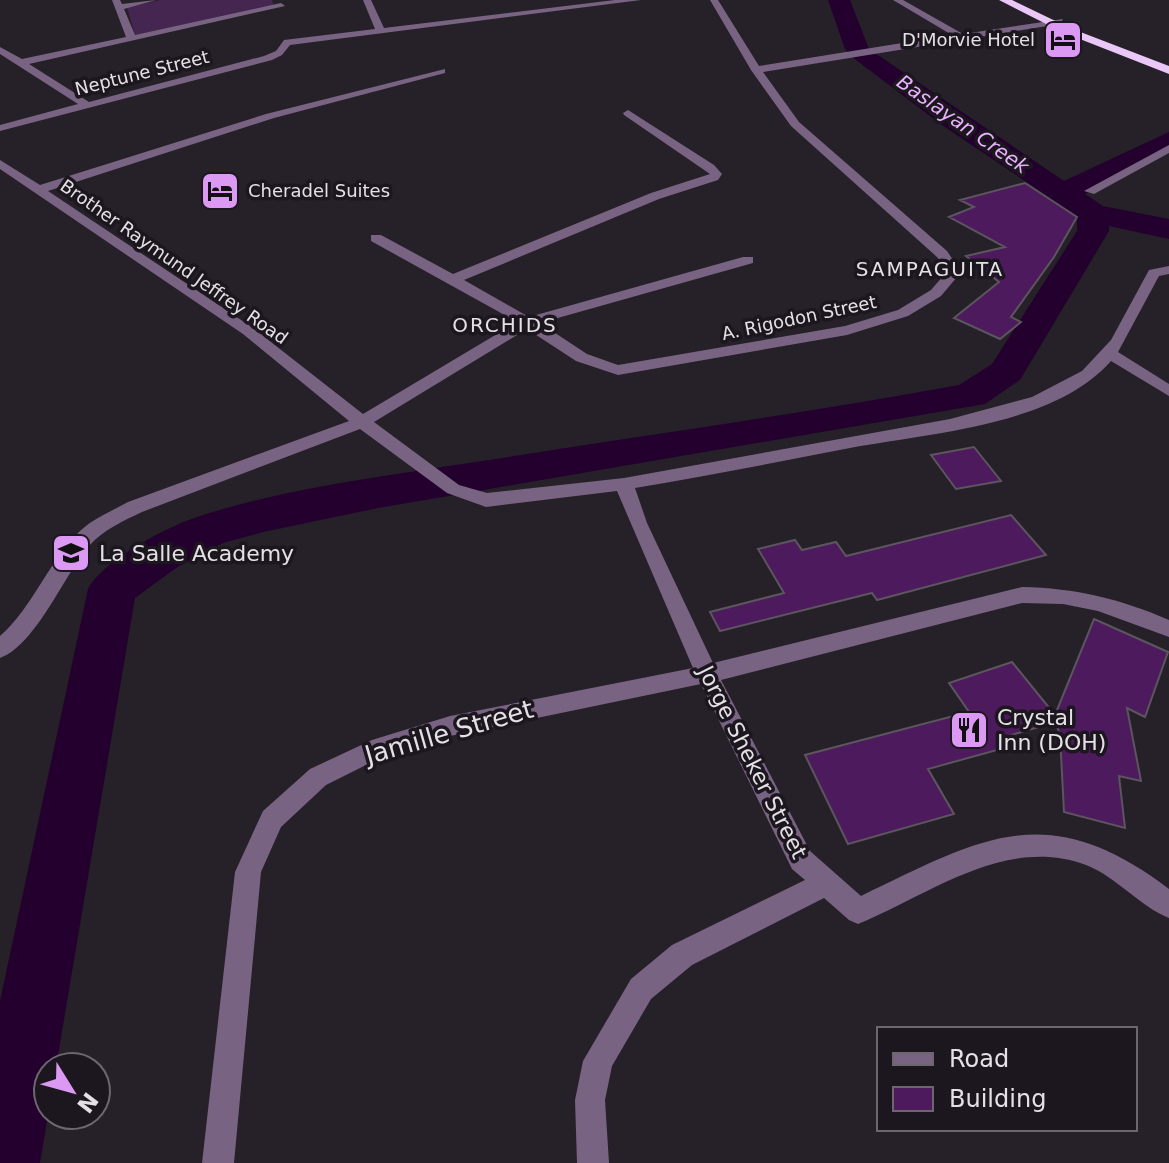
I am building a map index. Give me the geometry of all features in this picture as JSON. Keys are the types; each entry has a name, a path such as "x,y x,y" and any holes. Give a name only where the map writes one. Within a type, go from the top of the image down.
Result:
{"highway":[{"path":"1004,0 1169,68"},
{"path":"1016,0 1055,22"}],"street":[{"path":"131,38 118,4 152,0"},
{"path":"367,0 380,30"},
{"path":"505,0 513,13"},
{"path":"285,30 287,42 637,0"},
{"name":"A. Rigodon Street","path":"528,322 597,367 636,369 847,330 903,313 936,293 950,277 950,266 942,254 818,148 795,124 756,70 714,0"},
{"path":"897,0 962,37"},
{"path":"23,62 281,3 283,18"},
{"path":"459,9 466,19"},
{"path":"756,70 1055,22"},
{"name":"Neptune Street","path":"0,128 268,58 284,49 287,42"},
{"path":"0,50 85,104"},
{"path":"37,190 270,116 441,71"},
{"path":"452,280 655,196 714,177 716,174 710,168 628,113"},
{"path":"1090,191 1169,148"},
{"name":"Brother Raymund Jeffrey Road","path":"0,164 248,331 362,422 453,489 486,500 624,484"},
{"path":"376,238 528,322"},
{"path":"0,649 18,633 83,540 104,523 135,507 362,422 528,322 748,260"},
{"path":"624,484 995,414 1052,395 1089,374 1109,353 1154,273 1169,270"},
{"path":"1109,353 1169,391"},
{"name":"Jorge Sheker Street","path":"624,484 638,523 707,674 801,860 824,884 858,911 943,870 1006,846 1053,844 1102,857 1149,887 1169,905"},
{"name":"Jamille Street","path":"218,1163 248,872 272,819 318,777 372,750 494,716 707,674 1022,595 1062,594 1118,606 1169,629"},
{"path":"593,1163 590,1100 598,1061 641,989 682,955 824,884"}],"shaded area":[{"path":"160,0 272,0 274,6 135,35 127,7"}],"building":[{"path":"1025,183 1077,217 1054,257 1011,317 1021,322 1000,339 954,318 999,282 966,256 1005,247 949,217 974,207 960,200"},
{"path":"974,447 1001,481 956,489 931,455"},
{"path":"1011,515 1046,555 877,600 872,593 720,631 710,612 784,593 758,549 795,540 802,550 836,542 846,556"},
{"path":"1094,619 1168,652 1145,717 1127,708 1141,781 1119,776 1125,828 1064,812 1060,736 1056,722 1001,738 1008,747 928,769 954,814 848,844 805,755 969,712 949,683 1012,662 1055,715"}],"waterway":[{"name":"Baslayan Creek","path":"839,0 857,49"},
{"name":"Baslayan Creek","path":"864,55 951,119 1063,193"},
{"path":"1063,193 1169,140"},
{"path":"1063,193 1093,213"},
{"path":"3,1163 112,589 159,556 209,530 263,516 378,493 971,395 1006,372 1093,231 1093,213"},
{"name":"Baslayan Creek","path":"1093,213 1169,229"}],"place":[{"name":"D'Morvie Hotel","path":"1063,40"},
{"name":"Cheradel Suites","path":"220,191"},
{"name":"La Salle Academy","path":"71,553"},
{"name":"Crystal Inn (DOH)","path":"969,730"}],"district":[{"name":"SAMPAGUITA","path":"930,269"},
{"name":"ORCHIDS","path":"505,325"}]}
